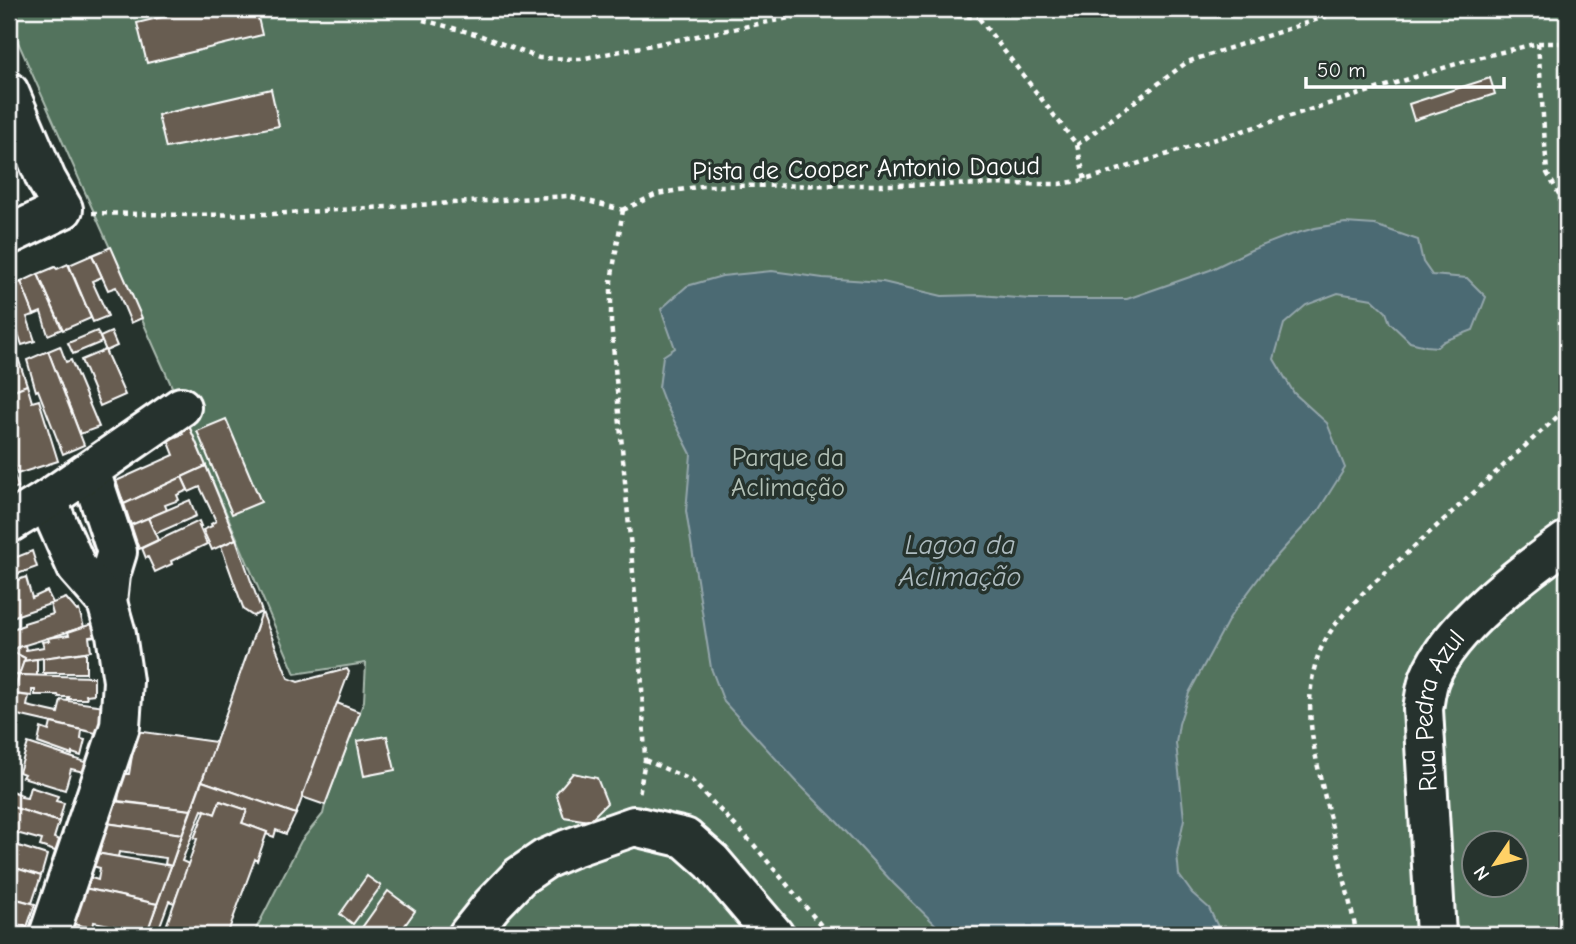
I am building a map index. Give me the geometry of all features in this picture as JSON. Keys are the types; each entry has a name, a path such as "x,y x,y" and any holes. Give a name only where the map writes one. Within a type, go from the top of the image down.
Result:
{"street":[{"path":"9,92 46,179 63,209 9,235"},
{"path":"9,523 90,471 181,407"},
{"path":"49,935 120,726 121,669 116,634 107,601 110,575 117,552 90,471"},
{"path":"47,500 77,568 107,601"},
{"name":"Rua Pedra Azul","path":"1436,935 1423,709 1429,678 1445,650 1475,616 1526,571 1567,541"},
{"path":"468,935 520,876 545,859 635,826 685,838 712,862 774,935"}],"path":[{"path":"423,20 479,35 539,58 580,59 836,9 978,17"},
{"path":"976,9 978,17 1077,145 1086,180"},
{"path":"1077,145 1187,62 1349,9"},
{"path":"1538,43 1548,173 1567,208"},
{"name":"Pista de Cooper Antonio Daoud","path":"623,210 657,194 702,186 1059,184 1086,180 1466,61 1538,43 1567,45"},
{"path":"63,209 95,213 260,214 568,196 623,210 611,281 611,322 641,664 645,760 691,779 754,845 829,935"},
{"path":"1357,935 1313,742 1310,697 1317,660 1324,642 1364,592 1567,408"}],"green space":[{"name":"Parque da Aclimação","path":"9,9 1567,9 1567,935 253,935 301,841 323,814 364,701 366,663 295,674 181,407 9,22"}],"water":[{"name":"Lagoa da Aclimação","path":"1345,223 1375,225 1418,240 1423,262 1432,275 1467,278 1486,297 1473,330 1444,341 1437,347 1410,342 1390,323 1386,312 1372,299 1338,293 1306,305 1284,324 1274,359 1294,393 1327,423 1345,468 1318,511 1267,567 1230,617 1189,693 1179,724 1176,743 1184,819 1177,853 1179,875 1192,893 1209,908 1222,935 946,935 894,884 724,702 711,668 686,511 691,454 659,388 663,356 675,348 661,309 687,286 722,276 772,271 883,282 942,296 1127,299 1210,270 1287,236"}],"building":[{"path":"195,9 256,9 262,35 147,63 137,23"},
{"path":"1490,78 1495,94 1414,120 1409,104"},
{"path":"271,89 279,126 166,148 158,115"},
{"path":"111,247 142,318 131,323 116,287 108,290 92,255"},
{"path":"92,255 102,277 92,281 108,316 93,322 69,265"},
{"path":"68,264 91,318 63,330 38,274"},
{"path":"38,274 62,329 48,335 41,312 34,315 21,282"},
{"path":"21,282 34,315 27,317 35,341 22,345 9,307 9,287"},
{"path":"9,320 11,326 15,324 19,338 12,340 27,385 9,392"},
{"path":"97,331 102,342 73,354 68,343"},
{"path":"111,332 117,346 106,351 100,337"},
{"path":"60,346 66,362 71,360 99,427 80,434 48,351"},
{"path":"105,350 125,395 100,406 81,360"},
{"path":"48,351 84,445 63,454 38,390 36,391 27,360"},
{"path":"27,385 32,402 39,400 58,461 17,474 9,450 9,392"},
{"path":"226,419 261,502 232,514 197,431"},
{"path":"189,426 206,466 124,504 116,481 174,455 168,440 183,434 181,429"},
{"path":"9,459 18,487 9,490"},
{"path":"206,466 236,539 212,550 203,530 216,521 200,487 189,492 182,477"},
{"path":"182,477 188,490 177,495 179,500 165,505 167,510 131,525 124,504"},
{"path":"190,500 196,516 155,534 148,518"},
{"path":"148,518 158,540 139,549 131,525"},
{"path":"199,521 207,544 155,572 142,548"},
{"path":"236,539 262,612 253,616 244,610 221,546"},
{"path":"32,551 37,567 9,577 9,552 12,559"},
{"path":"26,577 32,598 47,591 53,603 9,618 9,583"},
{"path":"66,598 79,610 84,627 9,650 9,630 53,614 50,604"},
{"path":"262,612 288,678 298,682 347,669 349,672 296,814 202,781"},
{"path":"98,622 102,635 89,637 91,651 24,661 25,658 9,650 25,645 26,650 44,647 42,642 49,641 48,638 69,635 68,632"},
{"path":"9,650 25,658 19,676 9,672"},
{"path":"86,652 86,673 43,673 43,658"},
{"path":"37,659 37,676 19,675 24,661"},
{"path":"9,672 19,676 15,688 9,686"},
{"path":"19,675 94,677 94,694 86,695 87,699 68,699 69,697 58,695 35,695 35,690 32,690 32,696 14,694"},
{"path":"14,694 29,696 27,706 58,713 61,700 105,706 100,734 9,713"},
{"path":"337,703 360,712 325,805 302,797"},
{"path":"51,723 82,730 81,739 85,740 81,756 38,743 41,728 49,731"},
{"path":"136,731 216,742 191,810 118,801 121,774 129,774"},
{"path":"387,736 395,770 364,776 357,741"},
{"path":"9,737 16,740 9,764"},
{"path":"28,743 91,764 88,773 71,769 65,790 22,777 24,774 19,772"},
{"path":"573,773 597,778 607,803 589,821 564,817 556,793"},
{"path":"202,781 296,814 286,834 276,830 274,837 242,823 247,810 220,801 215,814 202,810 182,861 189,864 174,903 169,901 158,931 163,935 146,935"},
{"path":"30,787 58,796 56,801 64,803 59,822 9,806 9,790 27,798"},
{"path":"113,801 191,810 182,834 106,823"},
{"path":"220,801 247,810 242,823 267,832 227,935 163,935 205,810 215,814"},
{"path":"9,806 59,822 54,838 65,842 61,853 40,846 42,840 9,831"},
{"path":"106,823 182,834 171,866 165,864 166,858 119,852 118,857 96,853"},
{"path":"9,843 47,855 41,876 9,866"},
{"path":"96,853 171,866 157,904 84,888 88,877 98,880 100,868 92,866"},
{"path":"9,866 41,876 32,903 9,897"},
{"path":"367,876 381,886 353,924 340,914"},
{"path":"84,888 157,904 146,935 119,933 120,927 94,922 93,928 72,924"},
{"path":"388,891 415,911 398,935 371,935 361,929"},
{"path":"9,897 35,904 27,927 9,922"},
{"path":"9,922 27,927 25,935 9,935"},
{"path":"72,924 111,931 110,935 69,935"}]}
